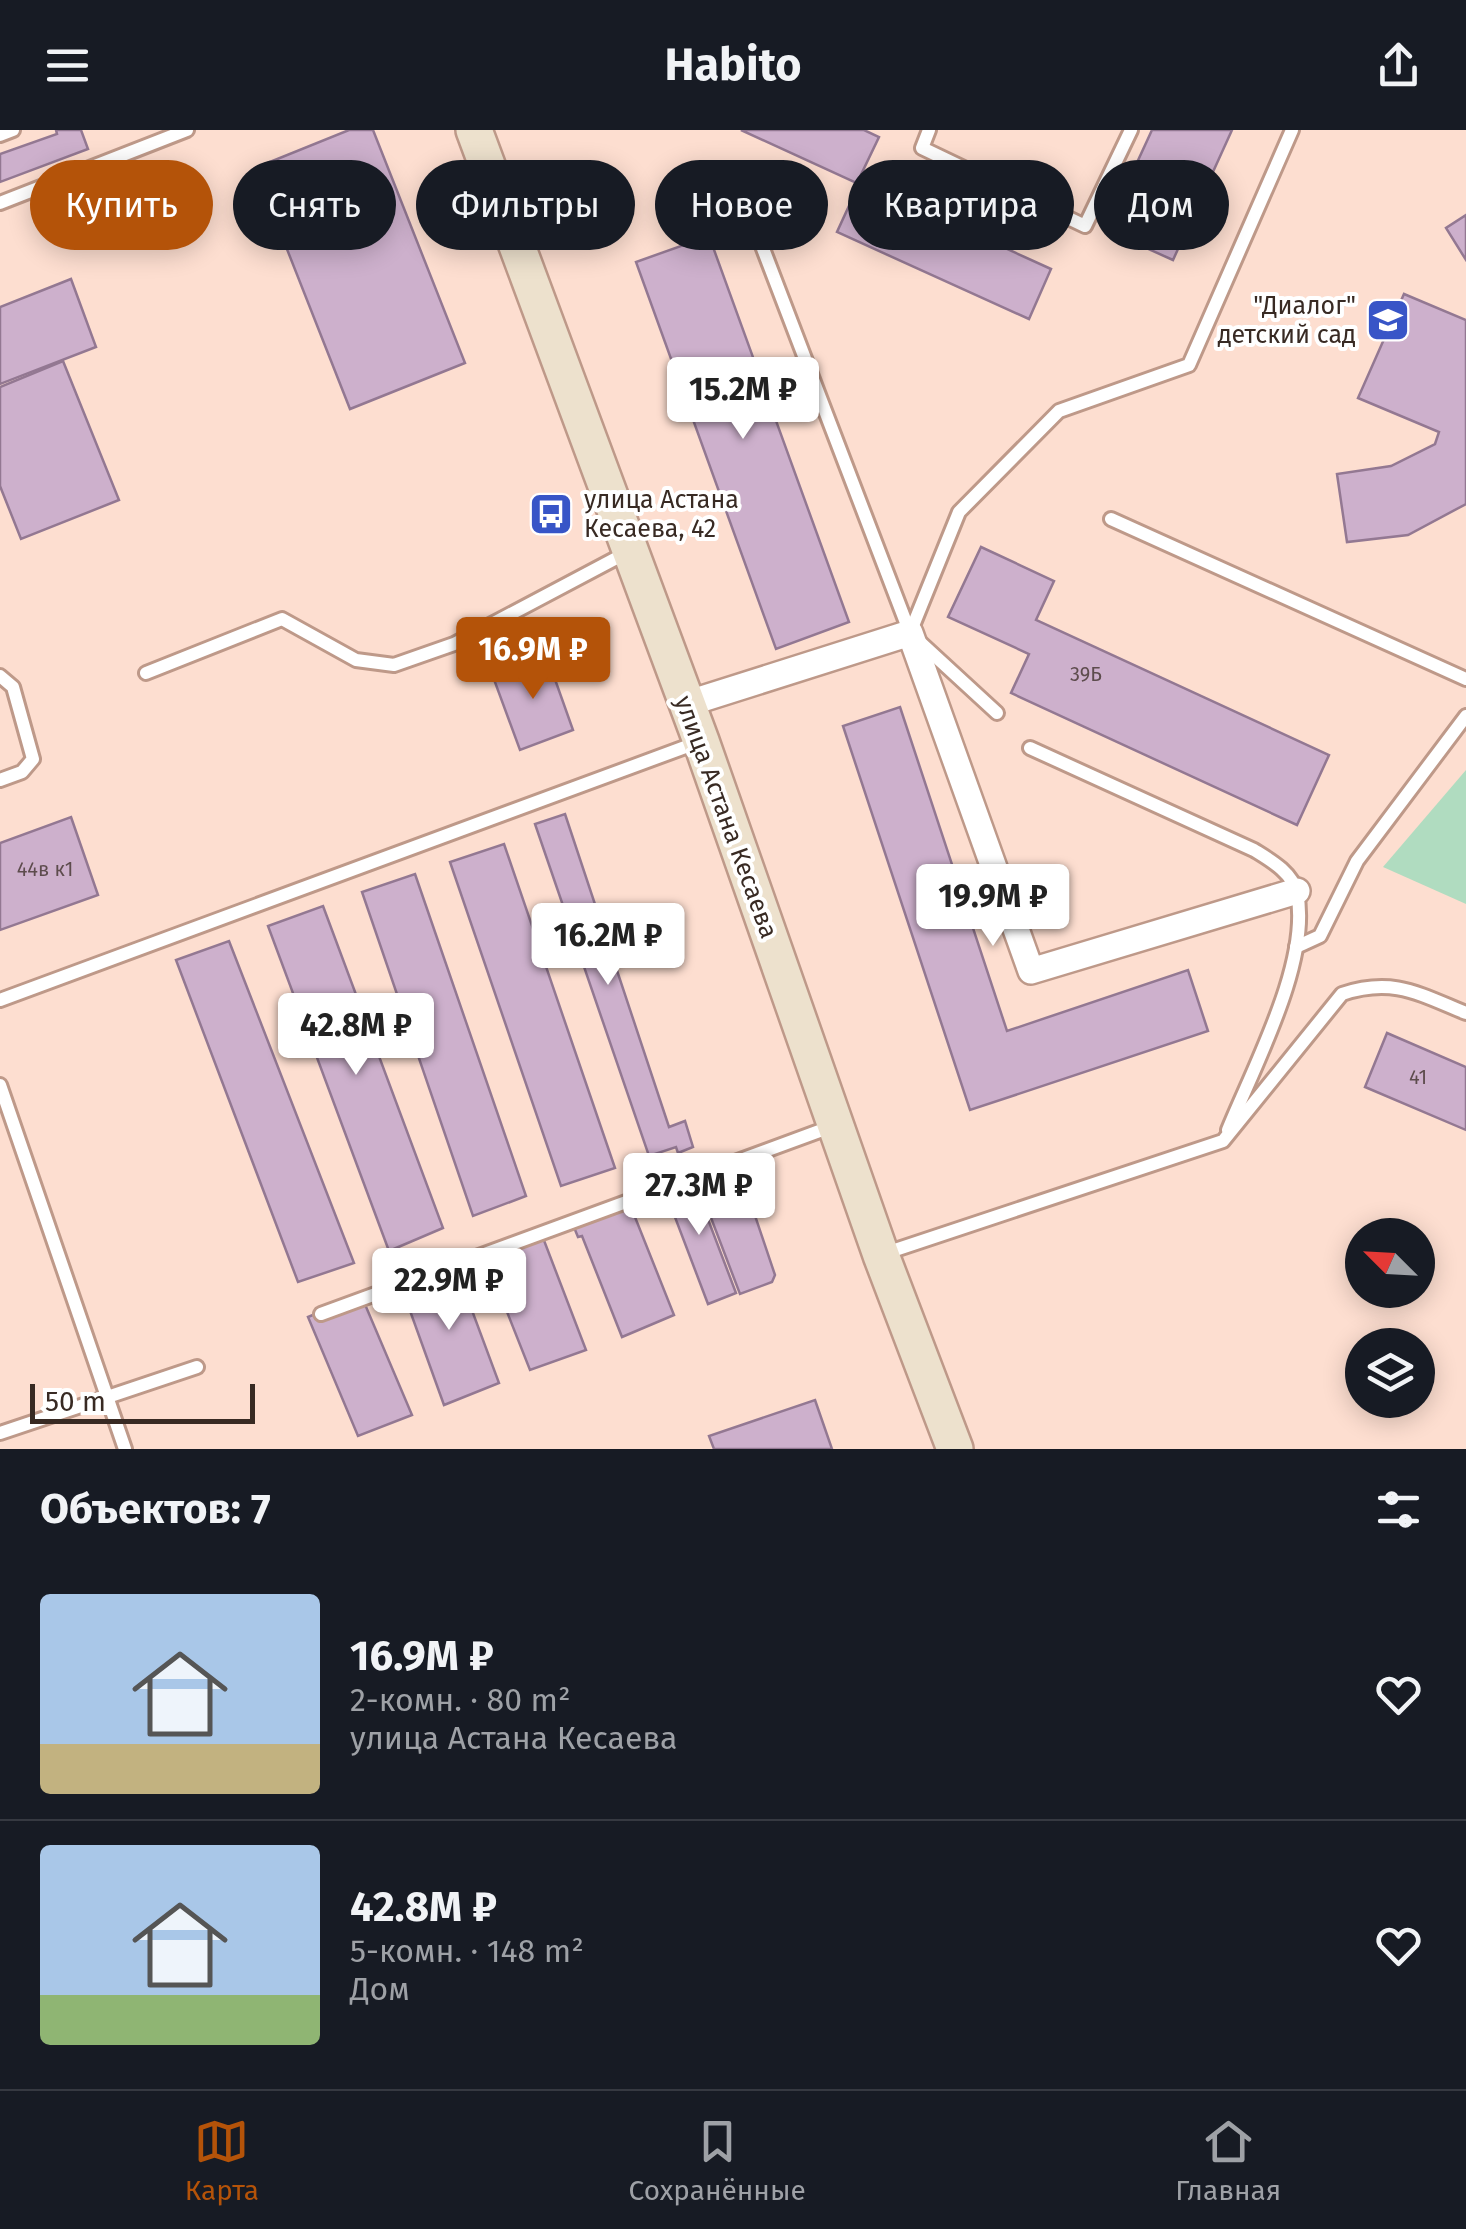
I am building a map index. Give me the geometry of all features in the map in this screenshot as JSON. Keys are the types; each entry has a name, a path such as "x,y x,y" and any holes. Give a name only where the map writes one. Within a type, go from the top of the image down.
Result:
{"street":[{"name":"улица Астана Кесаева","path":"474,130 701,741 881,1255 955,1449"},
{"path":"686,704 910,633 1031,970 1296,891"}],"lane":[{"path":"0,135 12,130"},
{"path":"0,203 187,130"},
{"path":"929,130 922,148 1084,226 1131,130"},
{"path":"910,633 958,512 1058,411 1189,365 1292,130"},
{"path":"764,250 910,633 997,713"},
{"path":"1112,519 1466,679"},
{"path":"146,673 282,619 356,660 394,665 454,644 629,552"},
{"path":"0,676 13,687 33,759 22,772 0,780"},
{"path":"1296,947 1320,936 1357,861 1466,716"},
{"path":"0,1000 701,741"},
{"path":"1030,748 1254,850 1282,868 1296,891 1296,947 1275,1014 1224,1141"},
{"path":"881,1255 1224,1141 1342,994 1368,986 1394,985 1466,1012"},
{"path":"0,1085 125,1449"},
{"path":"321,1314 835,1126"},
{"path":"0,1433 197,1367"}],"green space":[{"path":"1466,770 1466,904 1383,867"}],"building":[{"path":"56,130 81,130 88,149 59,160 30,160 30,171 0,182 0,154 57,134"},
{"path":"349,130 373,130 385,160 275,160"},
{"path":"741,130 864,130 879,137 868,160 848,160 848,179 828,170 828,160 807,160"},
{"path":"1152,130 1232,130 1218,160 1138,160"},
{"path":"396,188 416,239 416,250 420,250 465,363 350,409 287,250 396,250"},
{"path":"848,208 848,237 837,232"},
{"path":"1466,215 1466,260 1446,228"},
{"path":"670,250 714,250 849,622 776,649 636,262"},
{"path":"877,250 1009,250 1051,269 1029,319"},
{"path":"1151,250 1178,250 1173,260"},
{"path":"71,279 96,347 0,384 0,307"},
{"path":"1404,294 1466,320 1466,504 1408,535 1347,542 1337,474 1391,466 1435,444 1439,432 1358,398"},
{"path":"63,361 119,500 21,539 0,486 0,387"},
{"path":"981,547 1054,581 1036,620 1329,755 1297,825 1011,693 1029,654 948,617"},
{"path":"546,654 573,730 520,750 492,674"},
{"path":"900,707 1007,1031 1188,970 1208,1031 970,1110 843,726"},
{"path":"565,814 669,1127 685,1121 693,1147 678,1153 676,1147 649,1156 535,824"},
{"path":"71,817 98,895 0,930 0,843"},
{"path":"504,844 615,1168 561,1186 450,862"},
{"path":"415,874 526,1196 473,1216 362,892"},
{"path":"323,906 443,1228 389,1251 268,926"},
{"path":"229,941 354,1263 298,1282 176,960"},
{"path":"1387,1033 1466,1067 1466,1130 1365,1087"},
{"path":"738,1165 775,1275 772,1282 740,1294 697,1181"},
{"path":"690,1172 736,1293 708,1304 662,1183"},
{"path":"627,1197 674,1315 622,1337 582,1236 578,1237 571,1220"},
{"path":"540,1230 586,1350 530,1370 483,1251"},
{"path":"454,1262 499,1383 444,1405 400,1283"},
{"path":"361,1295 412,1415 358,1436 308,1317"},
{"path":"815,1400 832,1449 714,1449 709,1436"}],"place":[{"name":"\"Диалог\" детский сад","path":"1388,320"},
{"name":"улица Астана Кесаева, 42","path":"551,514"}]}
